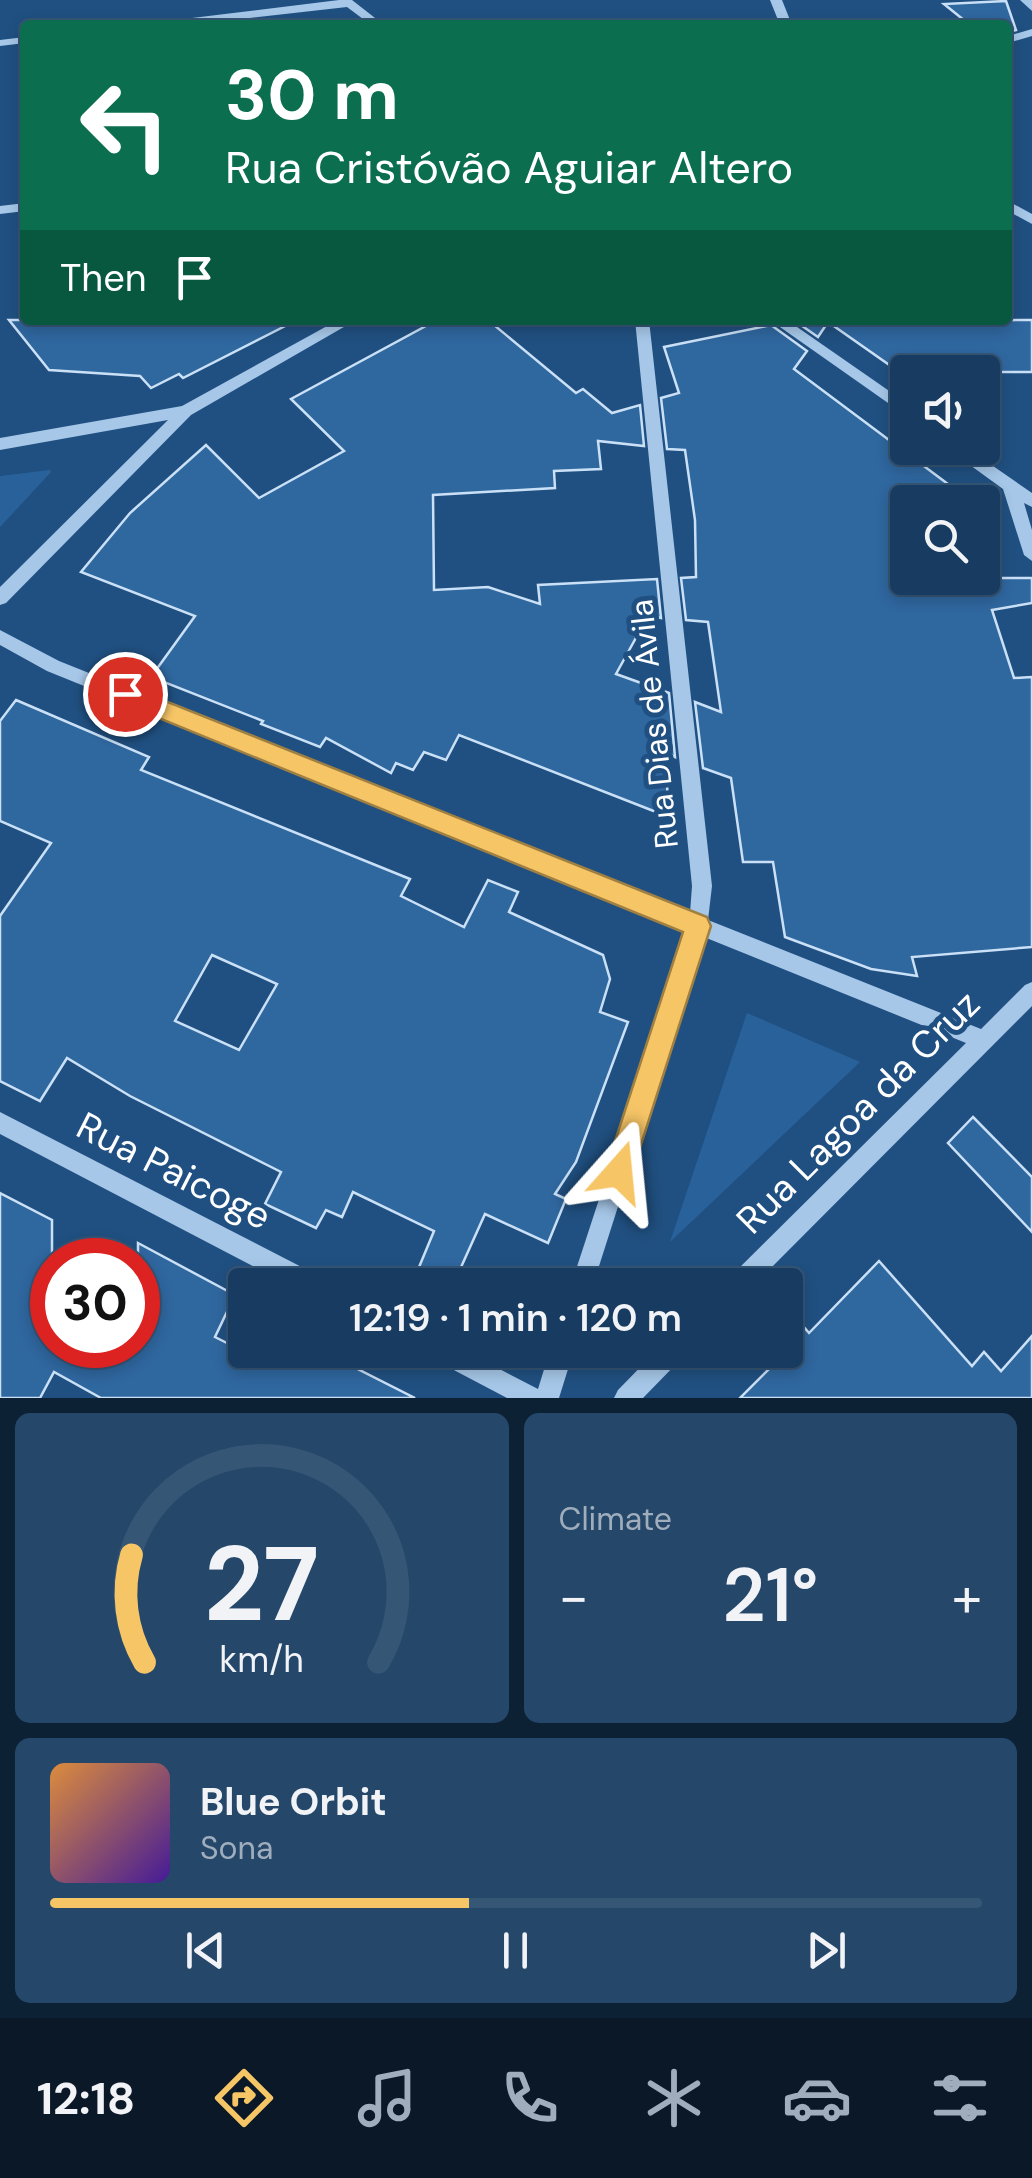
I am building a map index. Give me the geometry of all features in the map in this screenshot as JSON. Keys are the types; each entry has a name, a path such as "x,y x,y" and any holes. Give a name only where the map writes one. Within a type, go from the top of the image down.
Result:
{"street":[{"path":"1026,0 1032,8"},
{"path":"199,20 347,2 371,20"},
{"path":"0,598 186,411 341,325"},
{"name":"Rua Dias de Ávila","path":"587,1268 698,926 701,850 643,325"},
{"path":"784,325 890,399"},
{"path":"0,444 186,411"},
{"path":"981,465 1032,502"},
{"path":"1010,485 1032,555"},
{"path":"0,637 53,666 982,1040"},
{"name":"Rua Lagoa da Cruz","path":"755,1268 1032,992"},
{"name":"Rua Paicoge","path":"0,1123 280,1268"},
{"path":"474,1368 532,1398"},
{"path":"548,1398 557,1368"},
{"path":"626,1398 656,1368"}],"shaded area":[{"path":"51,472 0,527 0,476"},
{"path":"747,1013 860,1062 670,1242"}],"building":[{"path":"1006,1 1016,30 1012,31 1012,20 964,20 944,4"},
{"path":"9,320 20,320 20,325 287,325 183,378 179,374 151,388 140,376 49,370"},
{"path":"1012,320 1032,320 1032,372 1000,372 1000,355 890,355 890,365 832,325 1012,325"},
{"path":"428,325 494,325 576,393 583,389 612,413 640,405 644,446 598,441 601,469 554,471 555,488 433,495 434,590 488,587 540,604 538,585 657,579 661,618 648,616 616,674 669,693 675,757 665,753 669,817 459,735 446,760 424,752 413,770 396,763 391,773 326,738 320,747 151,677 195,616 81,572 130,513 206,445 259,498 344,451 291,399"},
{"path":"771,325 807,351 794,369 890,441 890,465 922,465 949,485 890,485 890,595 1000,595 1000,578 1032,578 1032,603 992,610 1014,678 1032,677 1032,947 912,957 917,976 871,969 785,937 773,862 743,862 731,778 703,768 695,702 721,712 708,622 686,620 681,578 696,577 695,520 685,450 667,449 661,398 679,393 664,347"},
{"path":"801,325 826,325 818,337"},
{"path":"16,700 149,757 141,770 410,879 401,896 464,927 488,880 518,892 509,912 603,955 610,979 600,1012 628,1022 576,1162 555,1194 566,1199 548,1243 485,1214 461,1268 419,1268 434,1231 353,1192 342,1217 326,1210 316,1228 265,1204 281,1172 130,1096 67,1058 40,1101 0,1081 0,916 51,843 0,821 0,721","holes":["212,955 277,984 239,1050 175,1021"]},
{"path":"973,1117 1032,1177 1032,1232 948,1143"},
{"path":"0,1193 52,1220 52,1238 30,1238 30,1368 160,1368 160,1255 228,1291 228,1310 215,1337 228,1344 228,1368 356,1368 415,1398 101,1398 54,1372 40,1398 0,1398"},
{"path":"879,1261 972,1366 984,1352 1001,1371 1032,1336 1032,1398 740,1398 770,1368 803,1368 803,1326 809,1333"}],"route":[{"path":"125,694 698,926 619,1172"}]}
